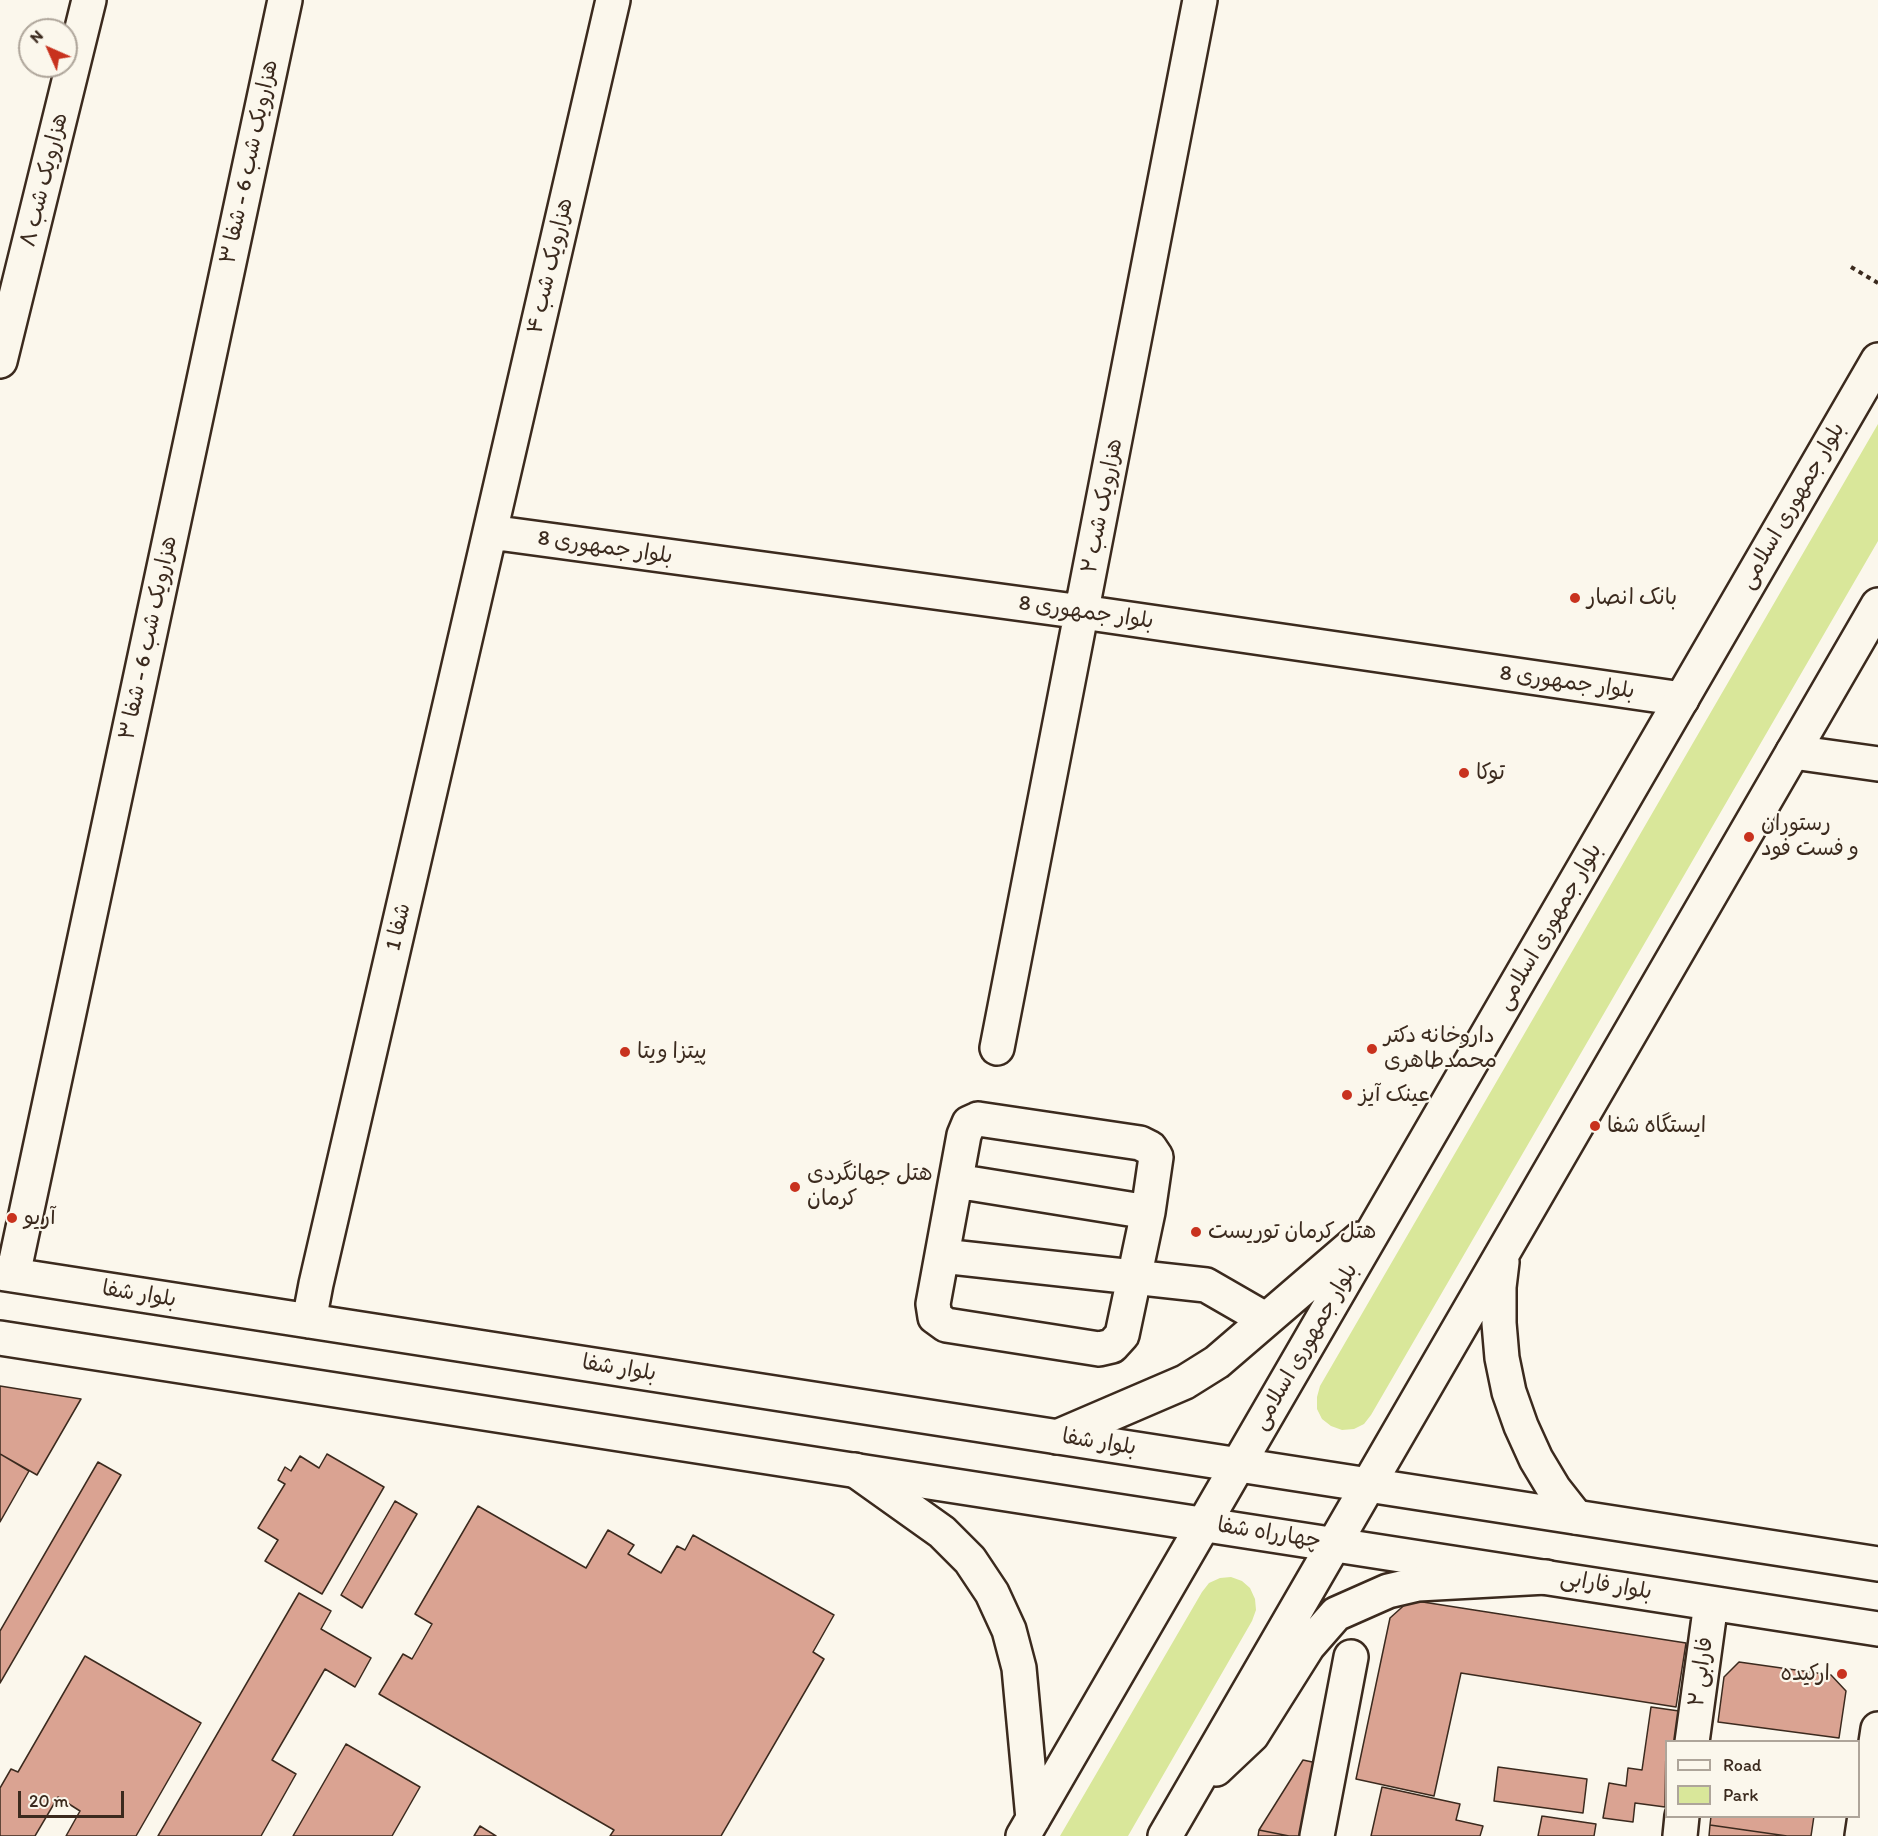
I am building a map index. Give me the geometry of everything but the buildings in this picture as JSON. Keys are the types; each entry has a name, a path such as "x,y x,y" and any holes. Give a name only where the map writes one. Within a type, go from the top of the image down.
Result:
{"street":[{"name":"هزارویک شب ۸","path":"0,361 89,0"},
{"name":"هزارویک شب 6 - شفا ۳","path":"7,1274 285,0"},
{"name":"هزارویک شب ۴","path":"490,532 613,0"},
{"name":"هزارویک شب ۲","path":"998,1048 1200,0"},
{"name":"بلوار جمهوری اسلامی","path":"1028,1827 1878,360"},
{"name":"بلوار جمهوری 8","path":"490,532 1082,612 1682,699"},
{"name":"شفا 1","path":"309,1321 490,532"},
{"path":"1165,1836 1878,605"},
{"path":"1792,752 1878,764"},
{"path":"978,1119 1140,1143 1150,1148 1155,1157 1148,1212 1122,1335 1112,1346 1099,1348 946,1325 935,1317 933,1304 956,1181 964,1135 969,1124 978,1119"},
{"path":"956,1181 1148,1212"},
{"path":"1057,1437 1185,1382 1217,1362 1377,1225"},
{"path":"1503,1251 1499,1287 1499,1323 1502,1358 1509,1392 1536,1459 1554,1489 1576,1517"},
{"path":"942,1256 1206,1286 1265,1319"},
{"name":"بلوار شفا","path":"7,1274 1238,1465"},
{"path":"0,1338 1204,1524"},
{"path":"1238,1465 1878,1564"},
{"path":"855,1470 942,1532 970,1560 992,1593 1009,1630 1019,1668 1028,1827"},
{"name":"چهارراه شفا","path":"1204,1524 1334,1544"},
{"name":"بلوار فارابی","path":"1334,1544 1878,1629"},
{"path":"1188,1795 1252,1735 1308,1646 1336,1614 1388,1591 1418,1584 1546,1577"},
{"name":"فارابی ۲","path":"1692,1740 1711,1603"},
{"path":"1317,1836 1351,1657"},
{"path":"1862,1836 1878,1729"},
{"path":"1680,1836 1682,1818"}],"path":[{"path":"1851,267 1878,283"}],"green space":[{"path":"1878,424 1878,541 1371,1415 1364,1424 1354,1429 1342,1430 1331,1426 1322,1419 1317,1409 1320,1386"},
{"path":"1231,1577 1242,1581 1250,1588 1255,1599 1256,1610 1252,1621 1128,1836 1060,1836 1202,1592 1209,1583 1220,1578"}],"place":[{"name":"بانک انصار","path":"1575,598"},
{"name":"توکا","path":"1464,773"},
{"name":"رستوران و فست فود","path":"1749,837"},
{"name":"داروخانه دکتر محمدطاهری","path":"1372,1049"},
{"name":"پیتزا ویتا","path":"625,1052"},
{"name":"عینک آیز","path":"1347,1095"},
{"name":"ایستگاه شفا","path":"1595,1126"},
{"name":"هتل جهانگردی کرمان","path":"795,1187"},
{"name":"آریو","path":"12,1218"},
{"name":"هتل کرمان توریست","path":"1196,1232"},
{"name":"ارکیده","path":"1842,1674"}]}
